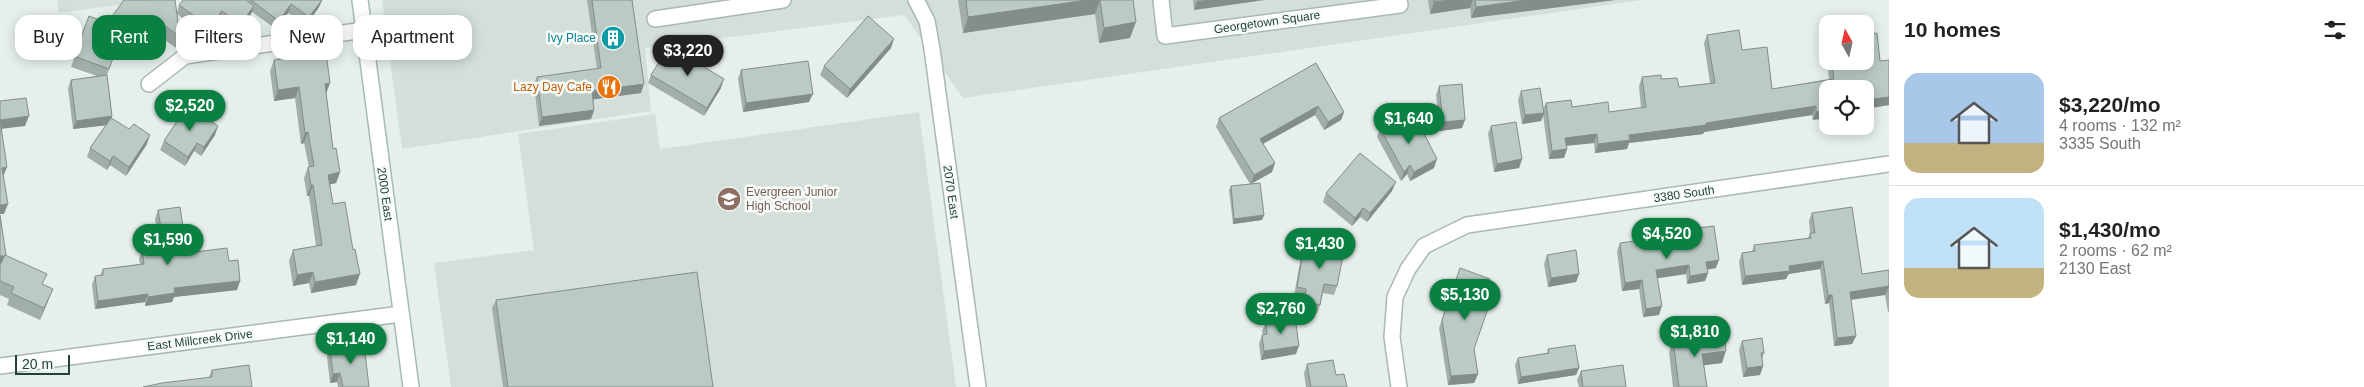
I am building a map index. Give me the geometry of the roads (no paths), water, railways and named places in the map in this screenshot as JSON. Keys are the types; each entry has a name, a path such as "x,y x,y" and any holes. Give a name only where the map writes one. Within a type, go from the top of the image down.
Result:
{"street":[{"name":"2000 East","path":"360,0 362,15"},
{"path":"655,20 705,6 783,0"},
{"name":"2070 East","path":"916,0 927,21 932,49 978,387"},
{"name":"Georgetown Square","path":"1161,0 1165,36 1400,5 1399,0"},
{"path":"148,84 185,56 353,32"},
{"name":"2000 East","path":"368,60 411,387"},
{"name":"3380 South","path":"1400,387 1392,337 1395,297 1408,269 1424,246 1467,225 1889,164"},
{"name":"East Millcreek Drive","path":"0,366 400,314"}],"place":[{"name":"Ivy Place","path":"613,38"},
{"name":"Lazy Day Cafe","path":"609,87"},
{"name":"Evergreen Junior High School","path":"729,199"}]}
